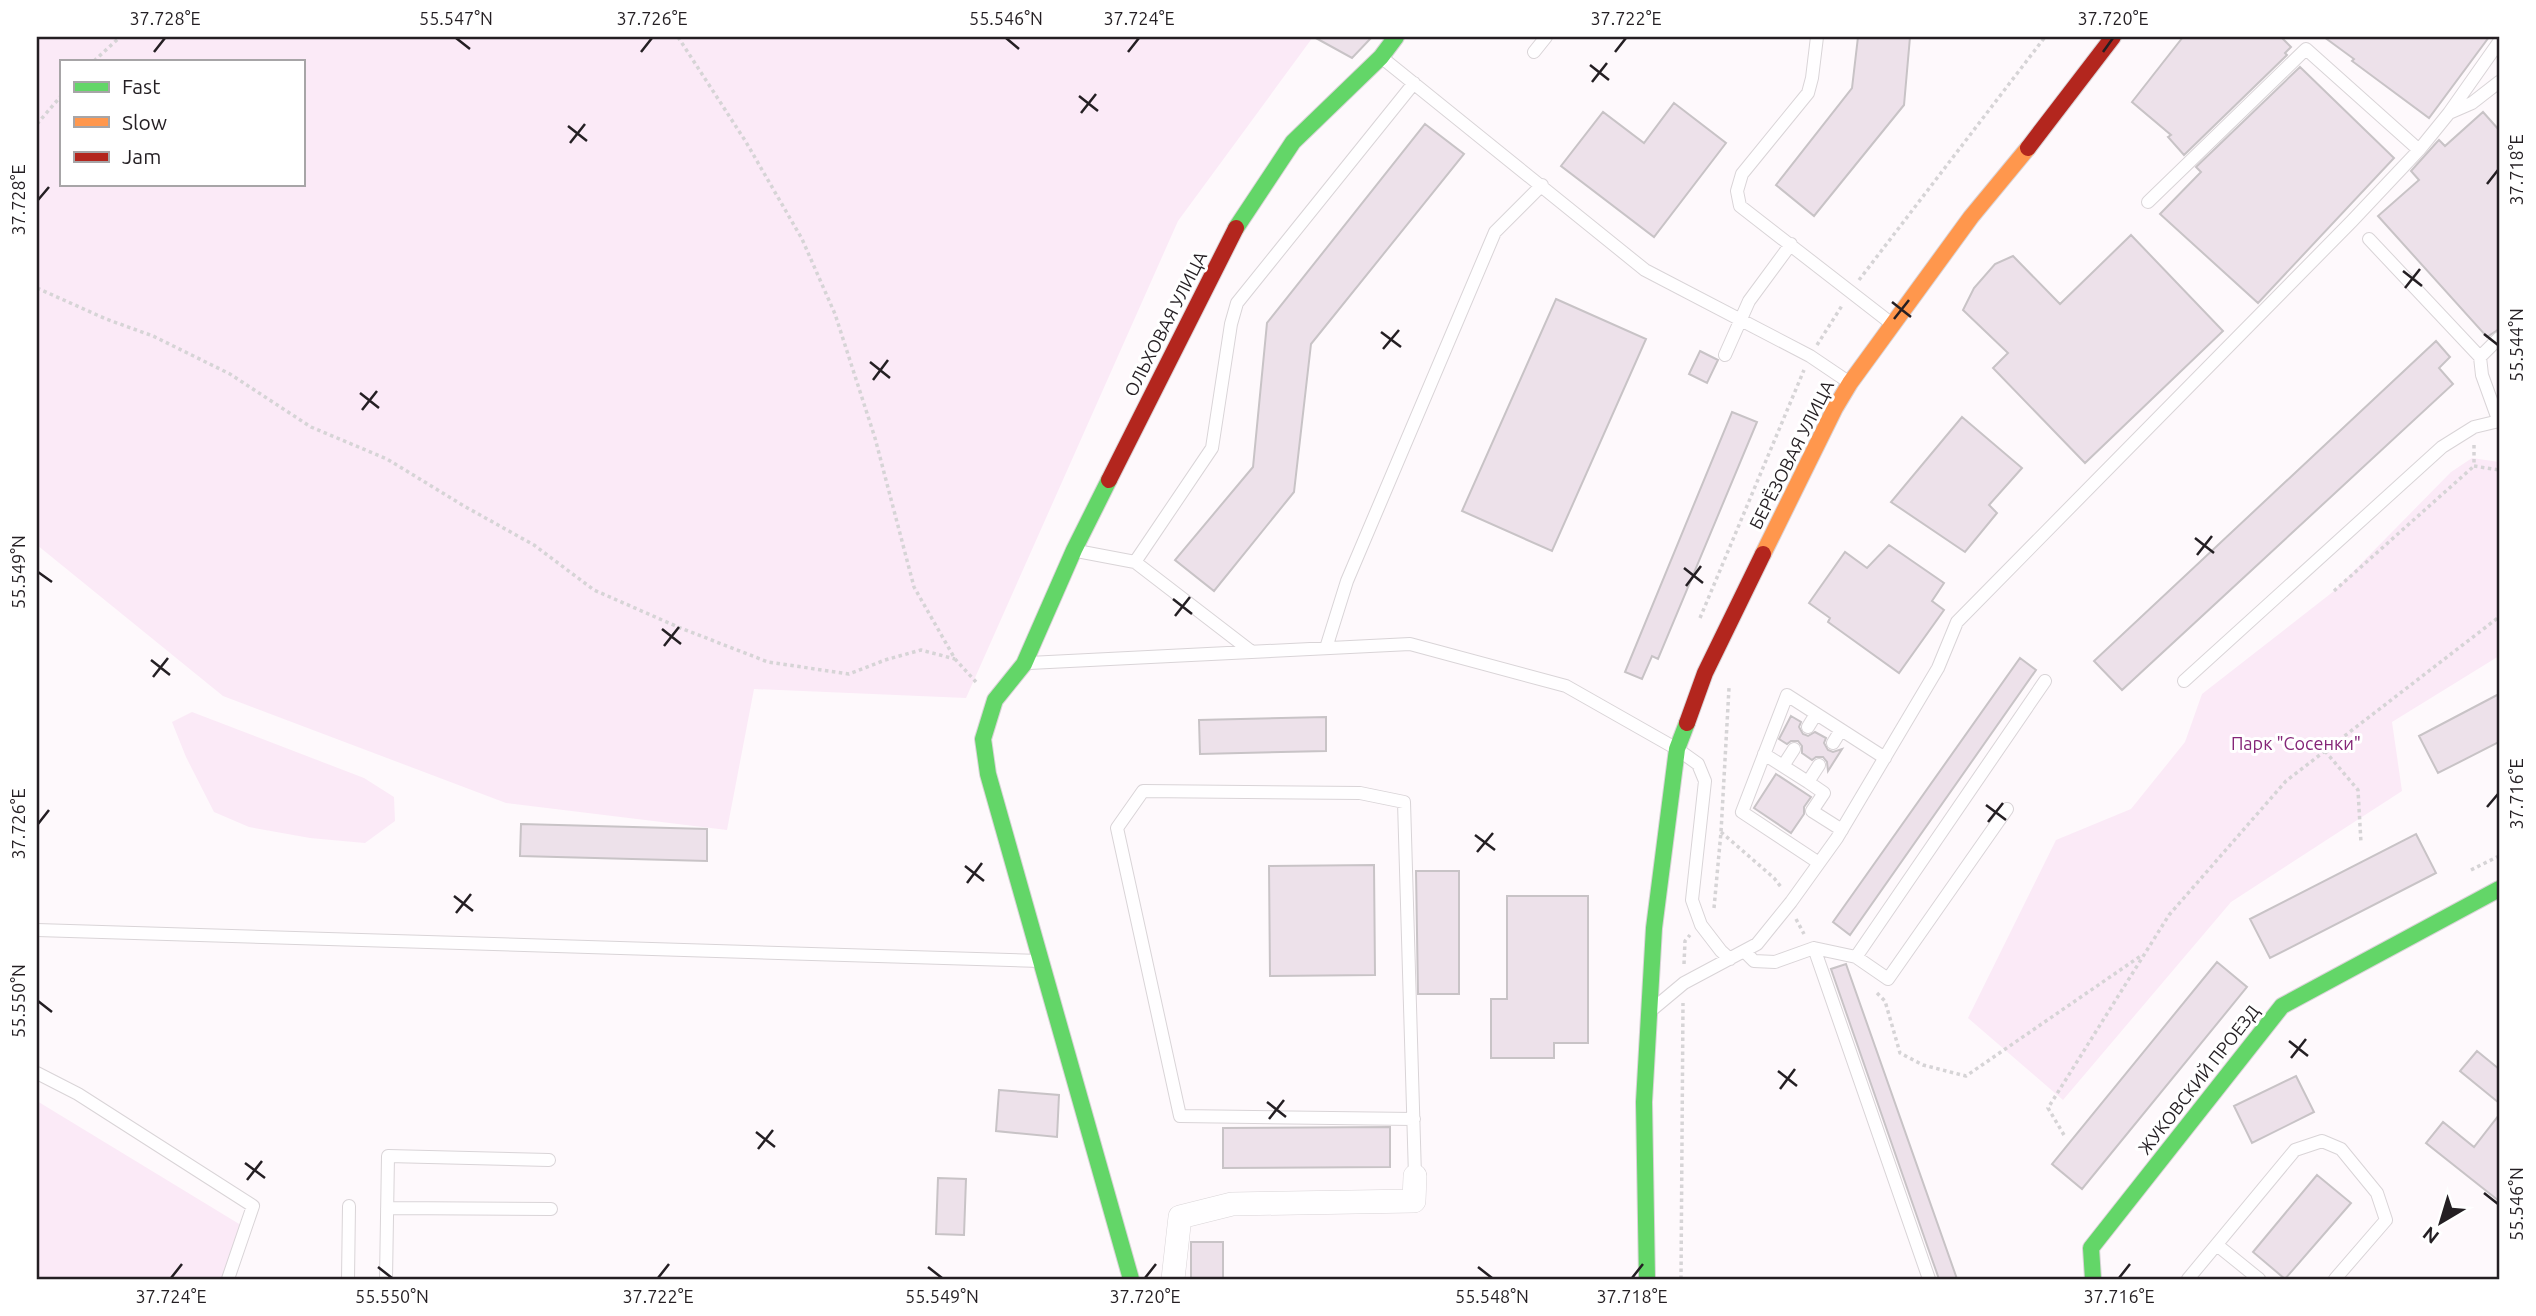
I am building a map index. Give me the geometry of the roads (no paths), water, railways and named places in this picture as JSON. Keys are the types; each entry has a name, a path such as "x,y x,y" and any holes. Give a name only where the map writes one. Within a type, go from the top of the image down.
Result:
{"street":[{"name":"ОЛЬХОВАЯ УЛИЦА","path":"1041,961 988,774 983,739 995,700 1024,664 1074,550 1242,216 1293,142 1381,57 1396,37"},
{"name":"БЕРЁЗОВАЯ УЛИЦА","path":"1647,1279 1644,1102 1654,928 1677,749 1705,673 1835,408 1850,383 1971,216 2113,37"},
{"name":"ЖУКОВСКИЙ ПРОЕЗД","path":"2093,1279 2091,1248 2282,1006 2499,889"},
{"path":"1041,961 1131,1279"},
{"path":"1173,1279 1180,1217 1232,1204 1414,1201 1415,1175"}],"lane":[{"path":"1534,52 1546,37"},
{"path":"1817,37 1808,93 1742,174 1737,191 1740,206 1893,324"},
{"path":"1649,1011 1684,983 1757,944 1791,902 1842,830 1938,668 1957,621 2419,150 2499,42"},
{"path":"2148,202 2306,49 2419,150"},
{"path":"1381,57 1645,270 1810,356 1850,383"},
{"path":"2449,113 2472,103 2499,82"},
{"path":"1135,562 1212,448 1231,324 1237,303 1414,83"},
{"path":"1326,648 1347,581 1495,232 1542,185"},
{"path":"2184,681 2442,447 2474,427 2499,422 2482,375 2480,357 2369,239"},
{"path":"1726,355 1749,301 1791,244"},
{"path":"2480,357 2499,338"},
{"path":"1074,550 1135,562 1252,652"},
{"path":"1024,664 1410,644 1566,686 1677,749 1698,764 1705,781 1692,900 1701,925 1730,959"},
{"path":"1856,957 2045,681"},
{"path":"1819,863 1742,812 1787,695 1885,758"},
{"path":"1808,727 1816,714"},
{"path":"1833,743 1841,730"},
{"path":"1783,766 1794,749"},
{"path":"1764,754 1825,793 1812,811 1842,830"},
{"path":"1808,782 1819,765"},
{"path":"1414,1119 1180,1116 1117,828 1143,791 1360,793 1404,802 1414,1119 1415,1175"},
{"path":"1745,952 1754,961 1775,962 1814,948 1856,957 1888,979 2007,809"},
{"path":"37,930 1041,961"},
{"path":"1814,948 1929,1279"},
{"path":"37,1073 78,1094 253,1206 228,1279"},
{"path":"2189,1279 2295,1150 2322,1141 2341,1149 2377,1193 2386,1220 2335,1279"},
{"path":"386,1279 388,1156 549,1160"},
{"path":"348,1279 349,1206"},
{"path":"387,1208 551,1209"},
{"path":"2217,1245 2259,1279"}],"park label":[{"name":"Парк \"Сосенки\"","path":"2296,744"}]}
